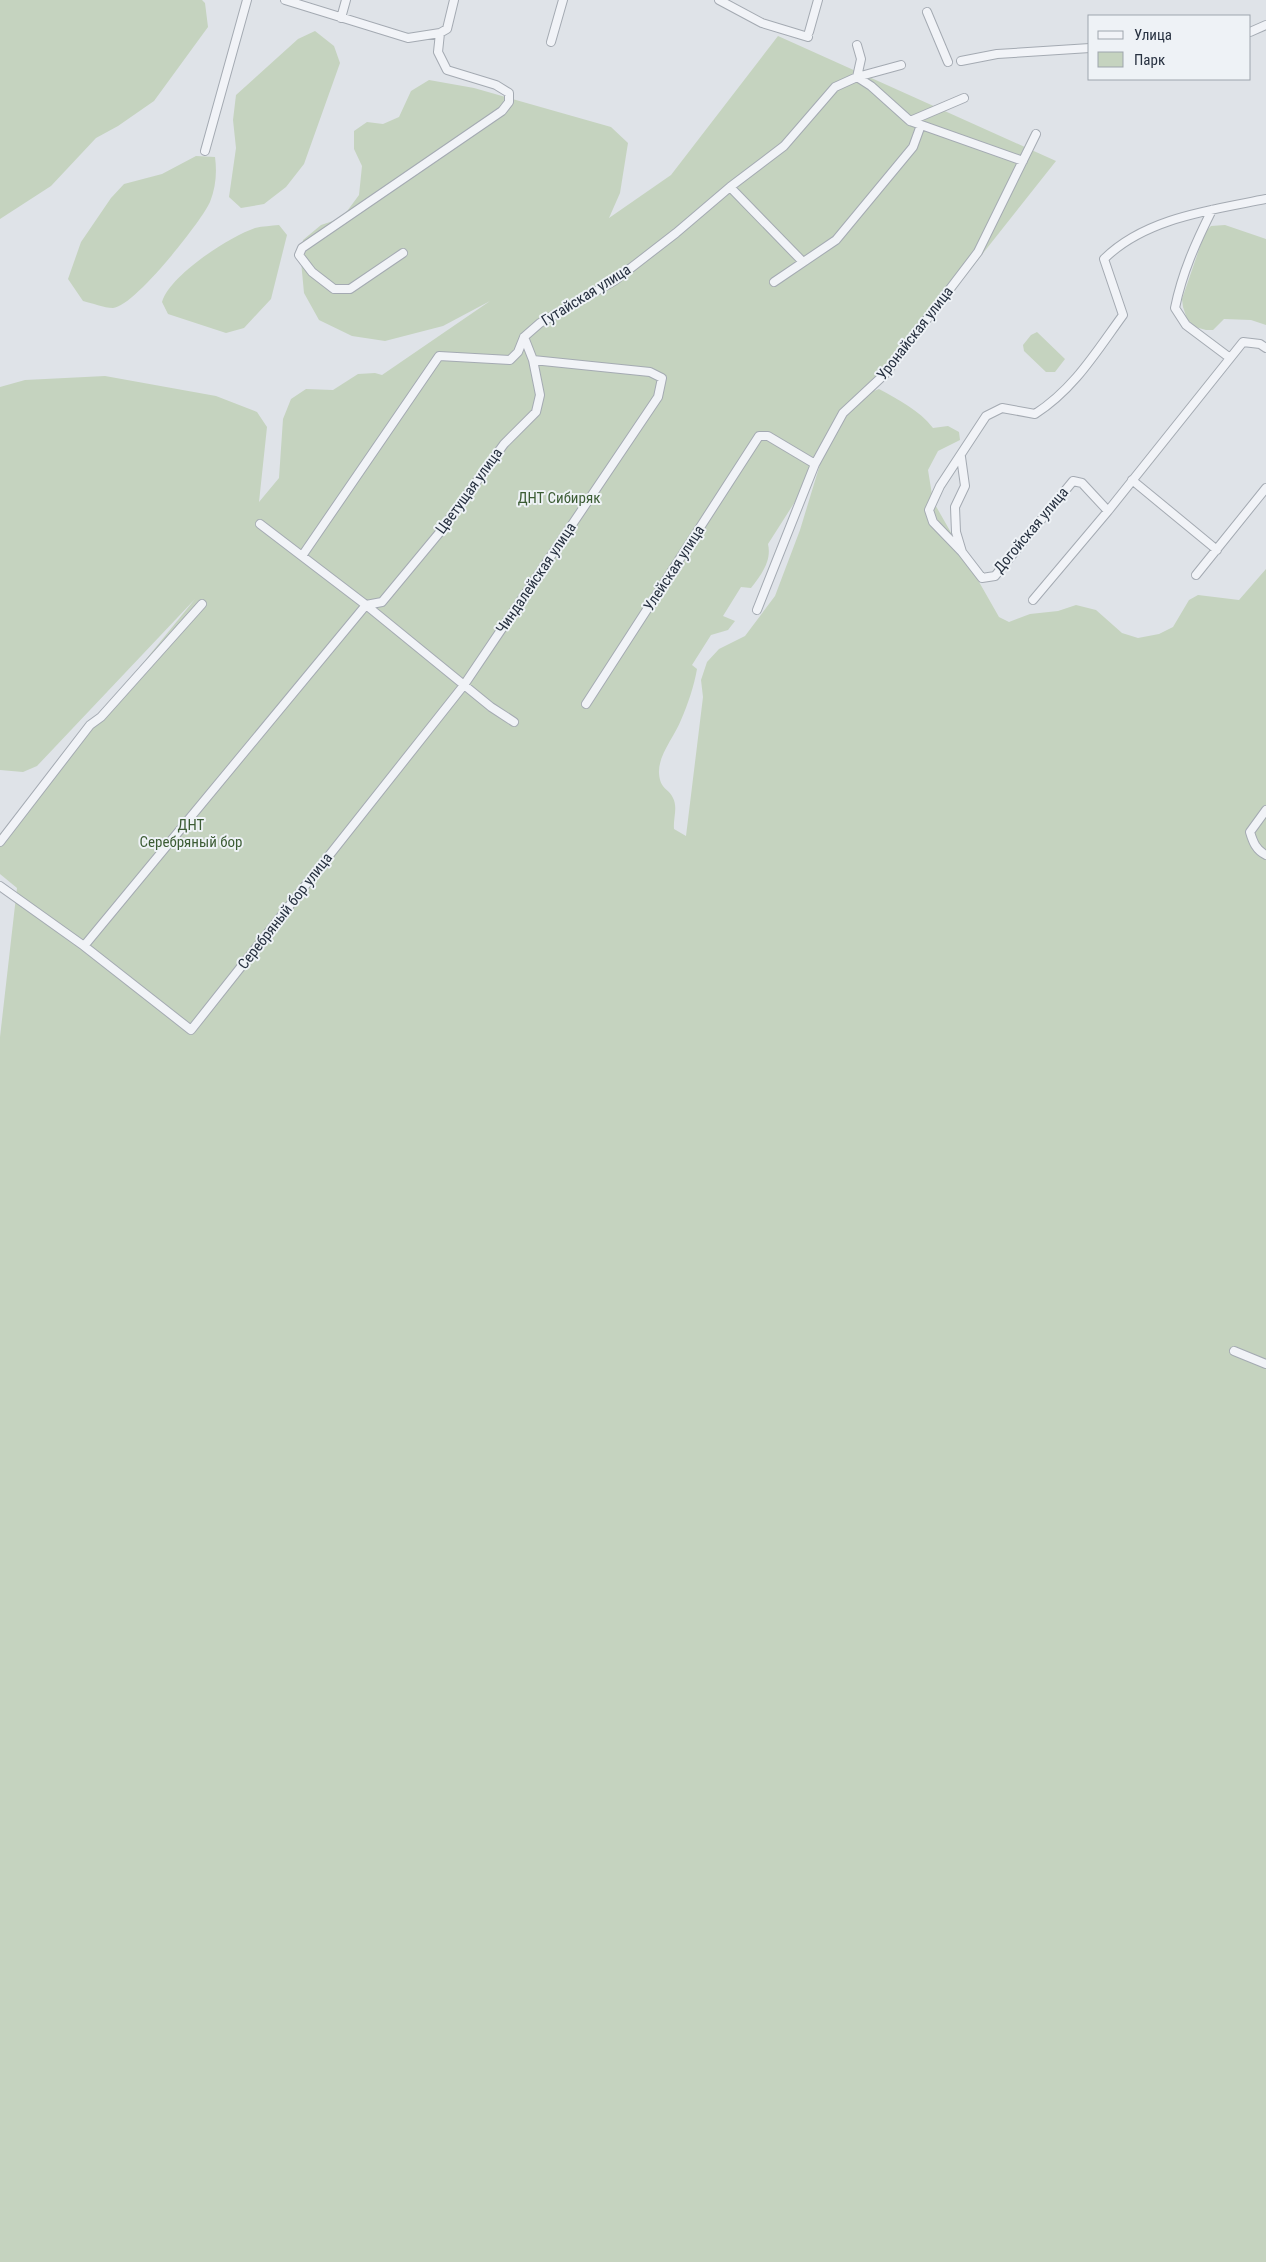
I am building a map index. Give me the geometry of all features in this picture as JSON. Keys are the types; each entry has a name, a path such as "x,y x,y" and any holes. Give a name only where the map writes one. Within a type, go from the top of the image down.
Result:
{"street":[{"path":"204,152 247,0"},
{"path":"285,0 408,38 440,33 446,29 454,0"},
{"path":"341,18 346,0"},
{"path":"551,42 563,0"},
{"path":"722,2 762,23 808,35 818,0"},
{"path":"927,12 948,62"},
{"path":"1251,32 1266,25"},
{"path":"403,254 350,288 334,289 312,272 299,255 302,248 502,111 509,102 509,93 496,85 446,70 438,52 440,33"},
{"path":"857,45 861,59 857,77"},
{"path":"961,61 998,54 1088,48"},
{"path":"857,77 901,65"},
{"path":"857,77 871,86 910,121 1023,161"},
{"name":"Гутайская улица","path":"302,556 439,356 510,360 518,352 524,336 540,322 614,281 784,146 835,87 857,77"},
{"path":"910,121 964,98"},
{"path":"774,282 802,261 836,240 914,147 921,125"},
{"name":"Уронайская улица","path":"757,610 816,464 843,413 886,373 978,252 1036,134"},
{"path":"730,187 802,261"},
{"path":"962,552 933,522 929,510 940,486 961,457 986,416 1002,408 1035,414 1056,400 1081,373 1123,315 1104,259 1119,244 1157,226 1212,210 1266,199"},
{"path":"1212,210 1188,260 1180,282 1176,308 1186,325 1230,358"},
{"name":"Цветущая улица","path":"366,606 382,602 440,532 504,444 536,412 540,395 533,360 524,336"},
{"path":"1032,600 1108,510 1243,342 1260,344 1266,348"},
{"name":"Чиндалейская улица","path":"464,685 658,397 662,378 650,372 533,360"},
{"name":"Улейская улица","path":"586,704 759,436 763,435 816,464"},
{"name":"Догойская улица","path":"961,457 965,486 955,507 956,532 962,552 982,578 995,576 1073,481 1082,483 1108,510"},
{"path":"1132,480 1216,550"},
{"path":"1196,575 1266,488"},
{"path":"260,524 366,606 491,707 514,722"},
{"path":"0,842 90,725 101,717 202,604"},
{"path":"84,946 366,606"},
{"name":"Серебряный бор улица","path":"0,886 84,946 191,1030 464,685"},
{"path":"1266,810 1250,832 1253,843 1266,856"},
{"path":"1234,1351 1266,1364"}],"green space":[{"path":"0,0 202,0 205,3 208,27 154,101 118,126 96,138 51,186 0,219"},
{"path":"315,31 334,46 340,63 304,164 286,187 264,204 241,208 229,197 236,148 233,120 236,95 298,39"},
{"path":"778,36 1056,161 874,391 879,389 901,401 933,428 948,426 959,432 960,440 938,451 928,470 933,501 999,617 1009,622 1030,614 1058,611 1076,605 1096,610 1122,633 1138,638 1159,634 1173,627 1189,600 1198,595 1239,600 1266,569 1266,2262 0,2262 0,1037 17,888 0,874 0,839 195,599 37,766 23,772 0,770 0,387 25,380 105,376 216,396 257,412 267,427 259,502 279,478 283,419 291,399 306,389 333,390 358,374 375,373 382,375 490,301 443,326 385,341 352,336 319,320 304,293 301,261 303,240 321,225 342,218 359,195 362,166 354,149 354,131 367,122 383,124 399,117 411,91 429,80 474,88 611,127 628,143 620,193 609,218 671,175","holes":["821,461 800,530 775,596 745,636 719,649 707,662 701,680 703,697 686,836 674,829 674,802 661,783 659,766 691,695 697,669 692,665 711,635 728,630 735,621 723,616 741,587 751,588 762,573 767,562 768,544"]},
{"path":"196,156 215,157 215,185 210,202 181,244 151,279 123,304 109,308 83,301 68,279 81,242 111,198 124,184 162,174"},
{"path":"279,225 287,235 271,299 244,328 226,333 168,314 162,302 167,291 188,269 216,248 244,233 258,227"},
{"path":"1225,225 1266,239 1266,325 1251,320 1224,319 1213,330 1206,330 1195,327 1187,319 1182,299 1205,232 1211,226"},
{"path":"1037,332 1065,359 1055,372 1046,372 1024,351 1023,345 1031,335"}],"park label":[{"name":"ДНТ Сибиряк","path":"559,498"},
{"name":"ДНТ Серебряный бор","path":"191,834"}]}
